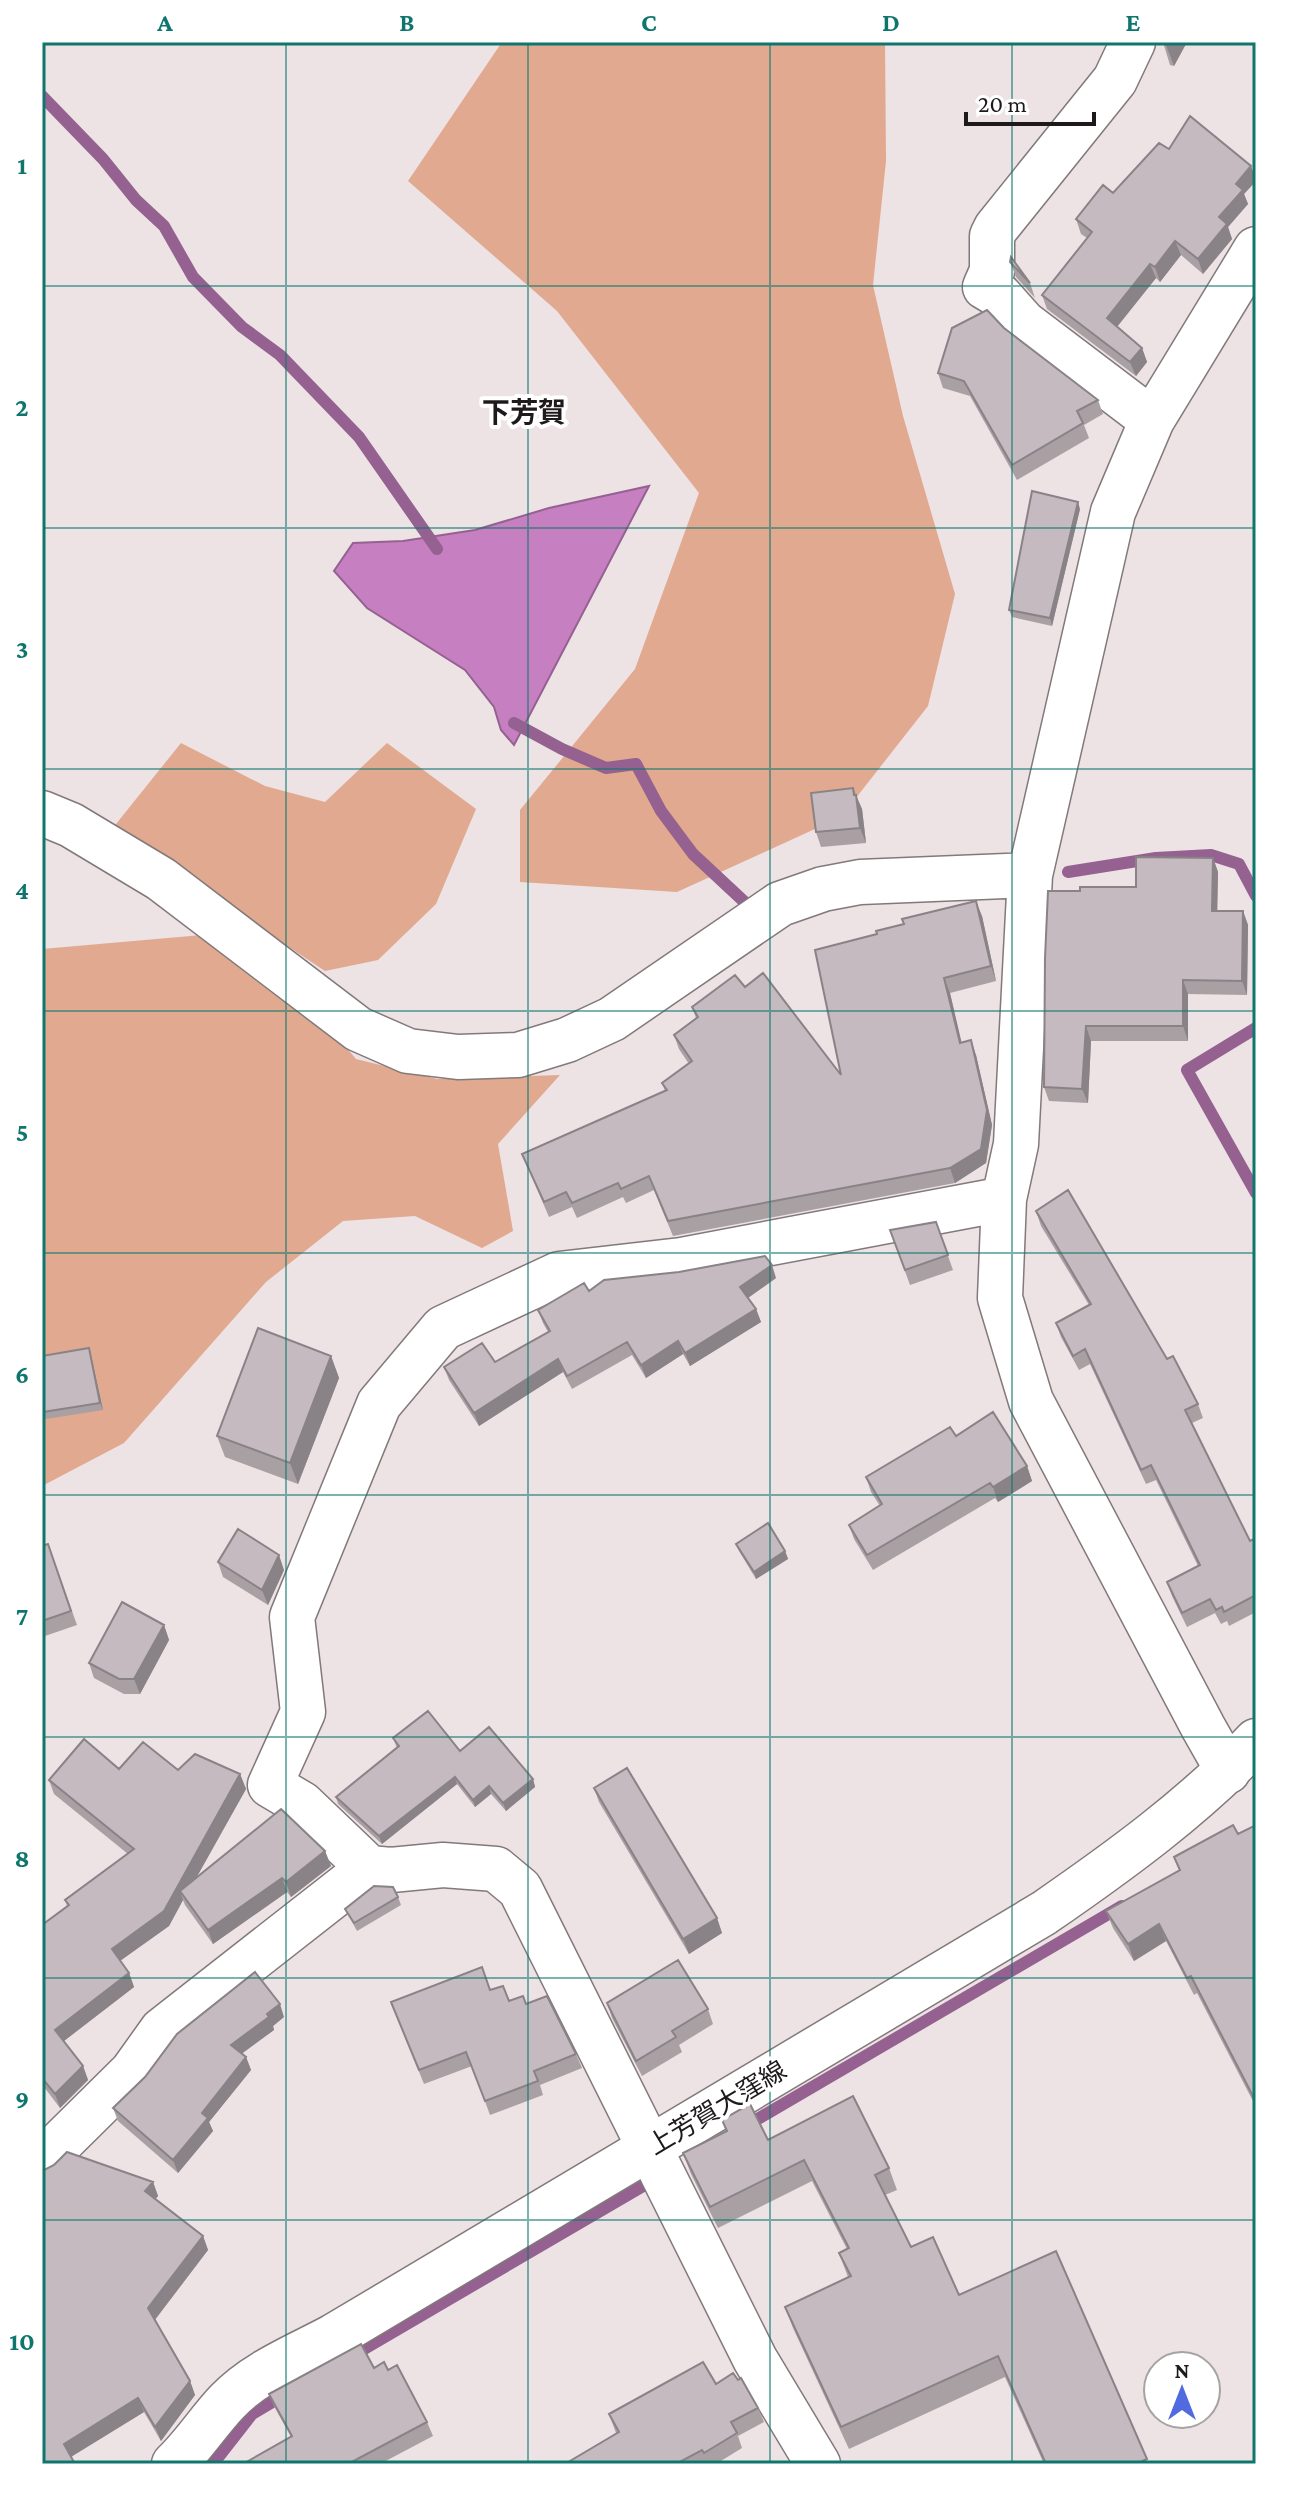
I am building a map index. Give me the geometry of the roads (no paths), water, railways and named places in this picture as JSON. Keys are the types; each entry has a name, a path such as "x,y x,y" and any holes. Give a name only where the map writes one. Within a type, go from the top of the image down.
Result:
{"street":[{"path":"1133,42 1115,80 996,228 992,236 992,271 985,287 1000,296 1024,323 1152,420"},
{"path":"1242,1756 1203,1727 1031,1401 1000,1298 1004,1199 1016,1144 1030,875 1113,512 1152,420 1256,249"},
{"path":"42,813 71,825 161,879 358,1029 408,1051 458,1057 518,1055 567,1040 601,1025 780,904 823,889 860,882 1030,875"},
{"path":"818,2464 755,2359 520,1889 496,1869 443,1865 391,1870 369,1868 302,1804 270,1785 303,1712 292,1617 379,1404 443,1328 559,1274 681,1260 1004,1199"},
{"name":"上芳賀大窪線","path":"174,2464 228,2400 255,2379 334,2336 1044,1913 1108,1869 1242,1756"},
{"path":"42,2161 132,2072 162,2030 369,1868"}],"waterway":[{"path":"42,96 103,159 136,200 164,226 193,277 242,327 280,355 359,437 437,549"},
{"path":"514,723 606,768 636,764 661,811 693,854 751,908"},
{"path":"1068,872 1156,858 1211,855 1239,864 1256,896"},
{"path":"1256,1028 1187,1070 1256,1193"},
{"path":"744,2127 1122,1906"},
{"path":"352,2356 643,2186"},
{"path":"213,2464 252,2414 284,2395"}],"district":[{"name":"下芳賀","path":"524,412"}]}
